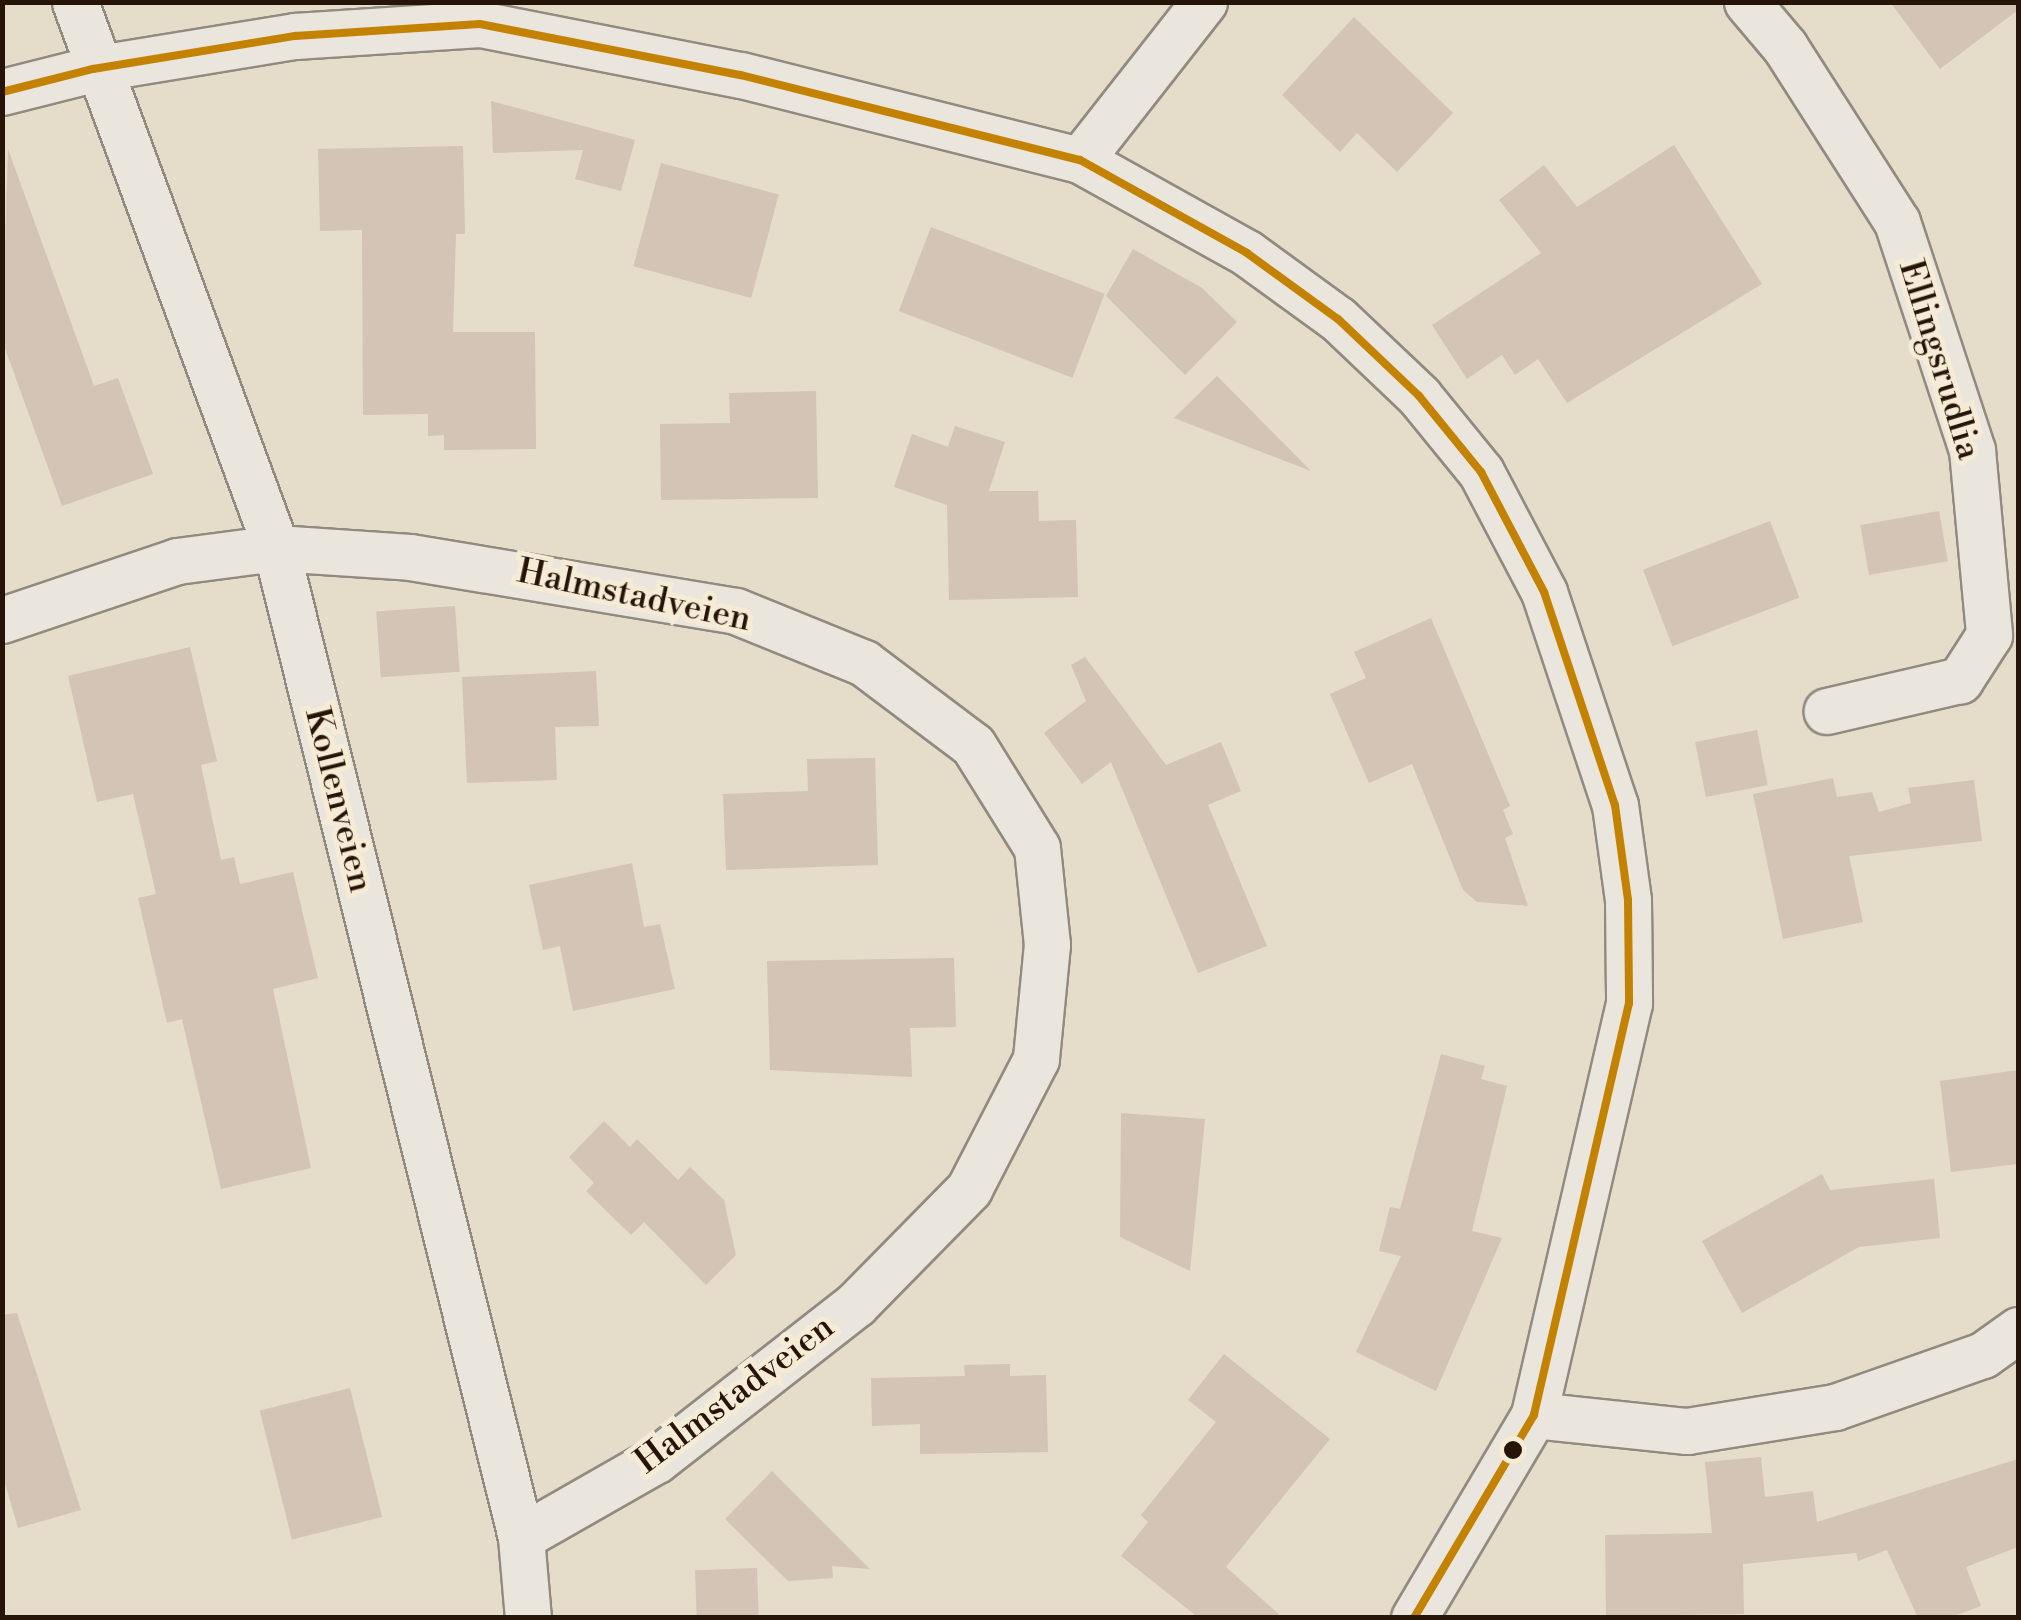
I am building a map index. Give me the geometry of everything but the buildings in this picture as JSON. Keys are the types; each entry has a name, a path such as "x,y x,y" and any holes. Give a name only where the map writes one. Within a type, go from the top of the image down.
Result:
{"street":[{"name":"Kollenveien","path":"75,2 93,68 276,548 521,1537 528,1618"},
{"path":"1080,160 1204,2"},
{"name":"Ellingsrudlia","path":"1747,2 1785,47 1897,222 1972,450 1989,635 1960,680 1827,711"},
{"path":"2,92 93,68 295,36 480,24 741,75 1080,160 1247,253 1338,319 1419,396 1481,472 1544,592 1615,805 1628,900 1630,1003 1534,1415 1414,1618"},
{"name":"Halmstadveien","path":"2,620 177,560 276,548 410,556 736,611 864,663 973,745 1037,848 1048,944 1036,1059 969,1188 856,1304 672,1448 521,1537"},
{"path":"1534,1415 1687,1431 1835,1407 1983,1355 2018,1330"}],"transit line":[{"path":"2,92 93,69 295,36 480,24 741,75 1080,160 1247,253 1338,319 1419,396 1481,472 1544,592 1615,805 1628,900 1629,1003 1534,1415 1414,1618"}]}
